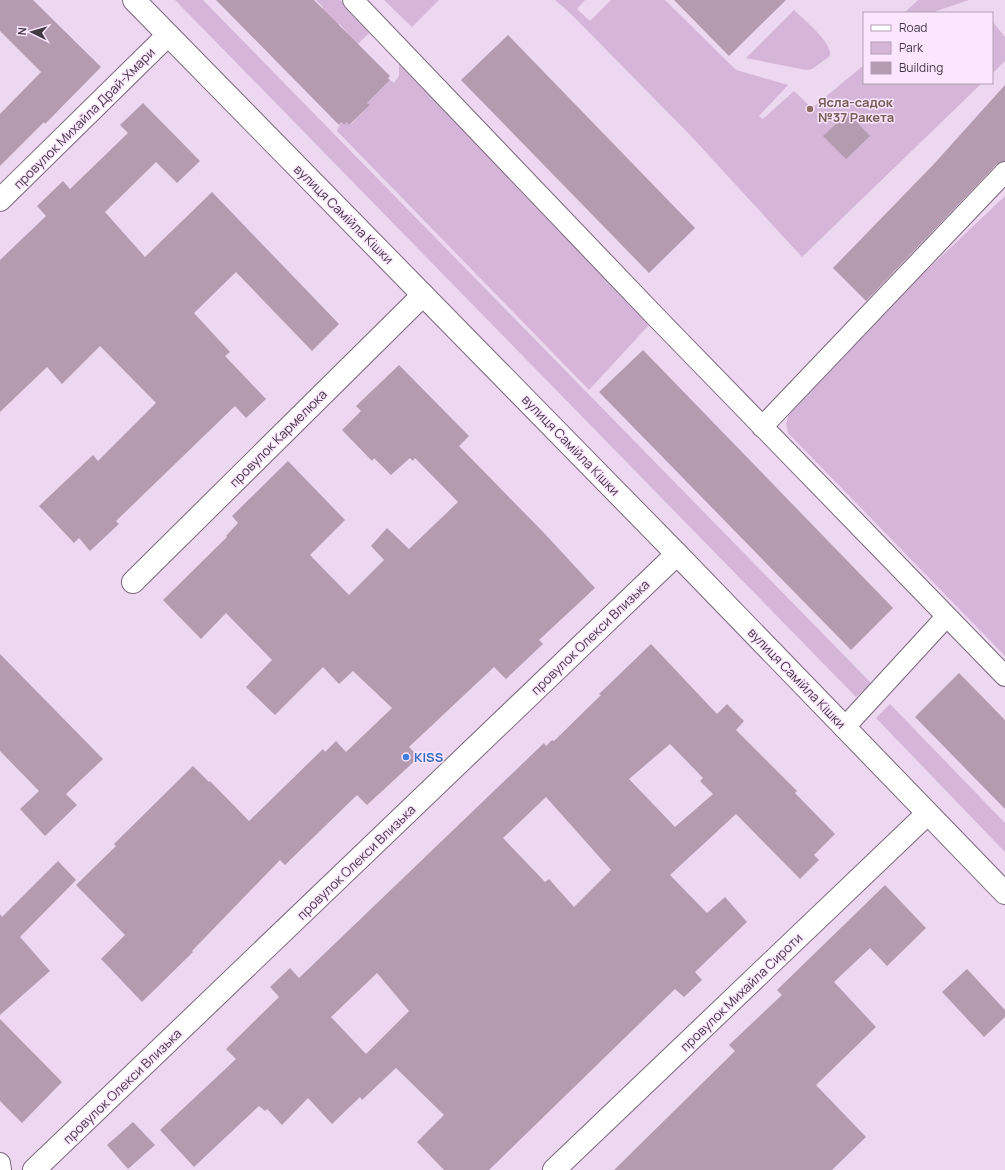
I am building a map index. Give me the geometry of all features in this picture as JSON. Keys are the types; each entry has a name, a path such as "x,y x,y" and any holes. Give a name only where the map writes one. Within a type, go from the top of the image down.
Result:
{"street":[{"name":"вулиця Самійла Кішки","path":"134,0 677,554 1005,894"},
{"name":"провулок Михайла Драй-Хмари","path":"0,200 168,35"},
{"name":"провулок Кармелюка","path":"133,582 423,295"},
{"name":"провулок Олекси Влизька","path":"34,1170 677,554"},
{"name":"провулок Михайла Сироти","path":"554,1170 928,814"}],"lane":[{"path":"353,0 762,427 1005,676"},
{"path":"762,427 1005,172"},
{"path":"844,728 946,617"},
{"path":"0,1163 1,1170"}],"green space":[{"path":"175,0 203,0 871,683 856,697"},
{"path":"316,0 340,0 371,31 357,45 340,24 338,25 322,9 323,7"},
{"path":"384,0 439,0 412,27"},
{"name":"Ясла-садок №37 Ракета","path":"555,0 585,0 577,9 590,21 611,0 665,0 736,70 788,85 759,116 763,119 794,91 812,108 863,66 863,84 981,84 802,257 690,135 570,13"},
{"path":"918,0 969,0 934,12 905,12"},
{"path":"794,10 823,38 830,51 830,56 812,69 806,70 746,58"},
{"path":"993,22 1005,37 1005,61 993,73"},
{"path":"399,60 649,325 589,390 337,131 341,122 344,125 347,122 350,125 369,106 367,103 390,80 394,83 399,76"},
{"path":"1005,196 1005,656 788,433 786,424 789,413 909,287"},
{"path":"890,704 1005,823 1005,852 876,718"}],"building":[{"path":"0,0 33,0 101,67 45,124 44,122 0,166 0,114 41,72 0,31"},
{"path":"216,0 314,0 390,76 388,78 390,80 367,103 370,105 349,125 347,122 344,125 341,122 339,125"},
{"path":"674,0 786,0 729,56"},
{"path":"508,35 695,228 649,273 461,80"},
{"path":"1005,85 1005,161 997,164 866,301 833,268 933,165"},
{"path":"143,103 200,161 177,183 156,162 105,212 145,257 212,192 339,324 312,351 236,272 194,313 230,352 225,356 266,399 246,418 235,406 116,521 119,524 90,551 79,538 74,543 39,506 93,455 98,461 156,403 100,346 62,384 47,367 0,412 0,260 46,216 37,206 63,181 70,189 128,133 120,125"},
{"path":"848,113 870,136 846,159 823,136"},
{"path":"643,350 893,608 851,650 599,392"},
{"path":"399,365 469,436 459,446 545,534 595,588 539,640 543,644 506,679 494,667 409,747 419,757 367,805 357,795 285,865 280,860 192,951 193,952 142,1002 101,959 125,935 76,885 116,846 114,844 193,766 209,782 210,781 249,821 323,749 325,752 336,741 346,752 392,708 353,671 339,684 323,667 275,715 246,687 272,660 226,613 201,639 163,600 227,537 226,536 238,523 232,516 288,461 345,520 310,555 349,595 384,560 371,546 387,528 409,549 458,502 415,458 413,461 410,458 391,475 374,458 372,461 342,430 361,411 356,406"},
{"path":"651,644 717,714 727,704 744,721 736,730 797,791 795,793 835,834 814,855 819,860 800,879 736,814 670,875 707,913 725,897 747,922 695,972 702,980 684,997 675,989 489,1170 444,1170 417,1142 444,1115 396,1068 362,1100 360,1097 332,1124 308,1098 282,1125 267,1109 265,1111 259,1106 194,1167 160,1130 236,1059 226,1049 279,997 270,987 290,968 299,978 544,743 546,746 552,740 554,741 601,695 599,694","holes":["670,744 703,778 700,781 713,794 675,827 629,779","546,797 611,870 574,907 549,879 545,882 503,838","377,973 409,1011 366,1054 331,1017"]},
{"path":"0,654 103,759 66,794 77,805 45,836 20,809 39,791 0,751"},
{"path":"959,673 1005,720 1005,809 915,717"},
{"path":"58,861 76,880 20,937 50,971 0,1015 0,914 2,917"},
{"path":"885,885 926,928 887,966 870,948 834,982 876,1027 816,1085 866,1137 832,1170 614,1170 735,1051 729,1045 782,995 777,990"},
{"path":"967,969 1005,1010 1005,1017 984,1037 942,992"},
{"path":"0,1019 62,1082 22,1123 0,1101"},
{"path":"133,1122 155,1145 128,1169 107,1145"}],"place":[{"name":"Ясла-садок №37 Ракета","path":"810,109"},
{"name":"KISS","path":"406,757"}]}
